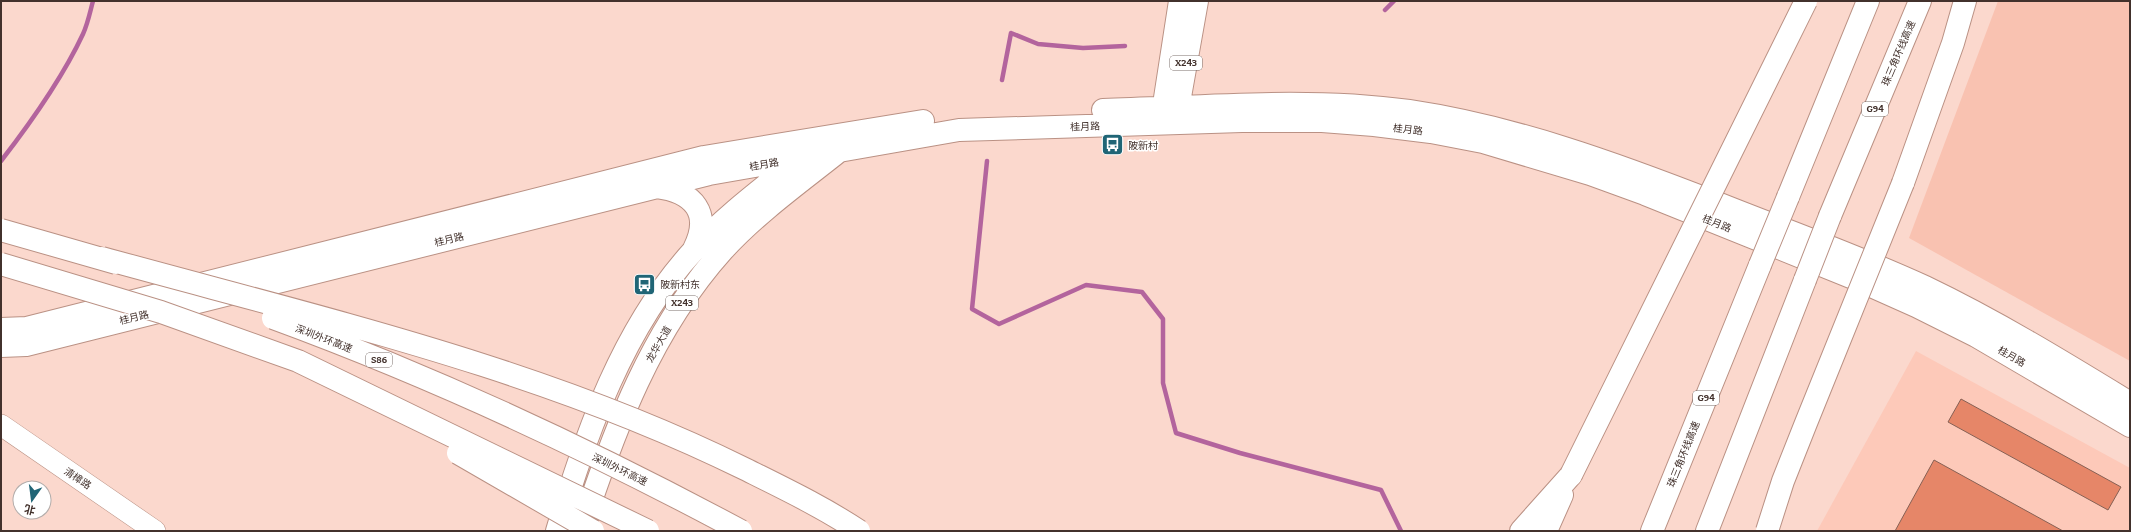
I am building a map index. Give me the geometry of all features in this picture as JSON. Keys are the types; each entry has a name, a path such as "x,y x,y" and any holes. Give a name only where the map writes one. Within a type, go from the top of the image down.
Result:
{"main road":[{"name":"X243","path":"1170,113 1180,1"},
{"name":"X243","path":"1170,113 1196,1"},
{"path":"1546,531 1571,475 1806,1"},
{"name":"珠三角环线高速","path":"1652,531 1868,1"},
{"name":"珠三角环线高速","path":"1759,394 1830,216 1920,1"},
{"path":"1767,531 1783,481 1903,183 1953,43 1965,1"},
{"name":"桂月路","path":"1,329 27,328 704,157 959,130 1255,105 1363,107 1459,120 1558,145 1622,166 1859,259 1925,287 2037,347 2130,403"},
{"name":"桂月路","path":"864,131 959,115 1170,113 1278,121 1374,125 1430,132 1482,142 1532,155 1652,197 1851,277 1916,306 1976,336 2130,426"},
{"name":"龙华大道","path":"581,531 600,474 635,385 657,343 681,305 724,250 832,144 864,131"},
{"name":"桂月路","path":"1,346 26,345 709,174 801,158 832,144"},
{"name":"X243","path":"557,531 605,394 622,358 648,312 671,278 693,251 724,220 801,158"},
{"path":"655,187 669,189 684,195 696,205 702,217 702,229 693,251"},
{"name":"深圳外环高速","path":"1,230 102,258 281,321 449,389 621,469 741,531"},
{"path":"102,258 454,355 588,400 718,456 781,487 859,531"},
{"path":"1,264 161,312 298,361 648,531"},
{"path":"298,361 593,531"},
{"path":"1724,531 1741,457 1759,394"},
{"name":"G94","path":"1707,531 1759,394"},
{"path":"1521,531 1571,475"}],"street":[{"name":"清樟路","path":"1,425 155,531"}],"shaded area":[{"path":"1998,1 2130,1 2130,361 1909,238"},
{"path":"1916,351 2130,468 2130,531 1817,531"}],"building":[{"path":"1961,399 2121,487 2108,510 1948,422"},
{"path":"1934,460 2063,531 1895,531"}],"waterway":[{"path":"1,161 24,131 66,67 85,30 93,1"},
{"path":"1385,10 1394,1"},
{"path":"1002,80 1011,33 1038,44 1083,48 1125,46"},
{"path":"987,161 972,309 999,324 1086,285 1142,292 1163,319 1163,383 1176,433 1240,453 1381,490 1401,531"}],"place":[{"name":"陂新村","path":"1113,145"},
{"name":"陂新村东","path":"645,284"}]}
